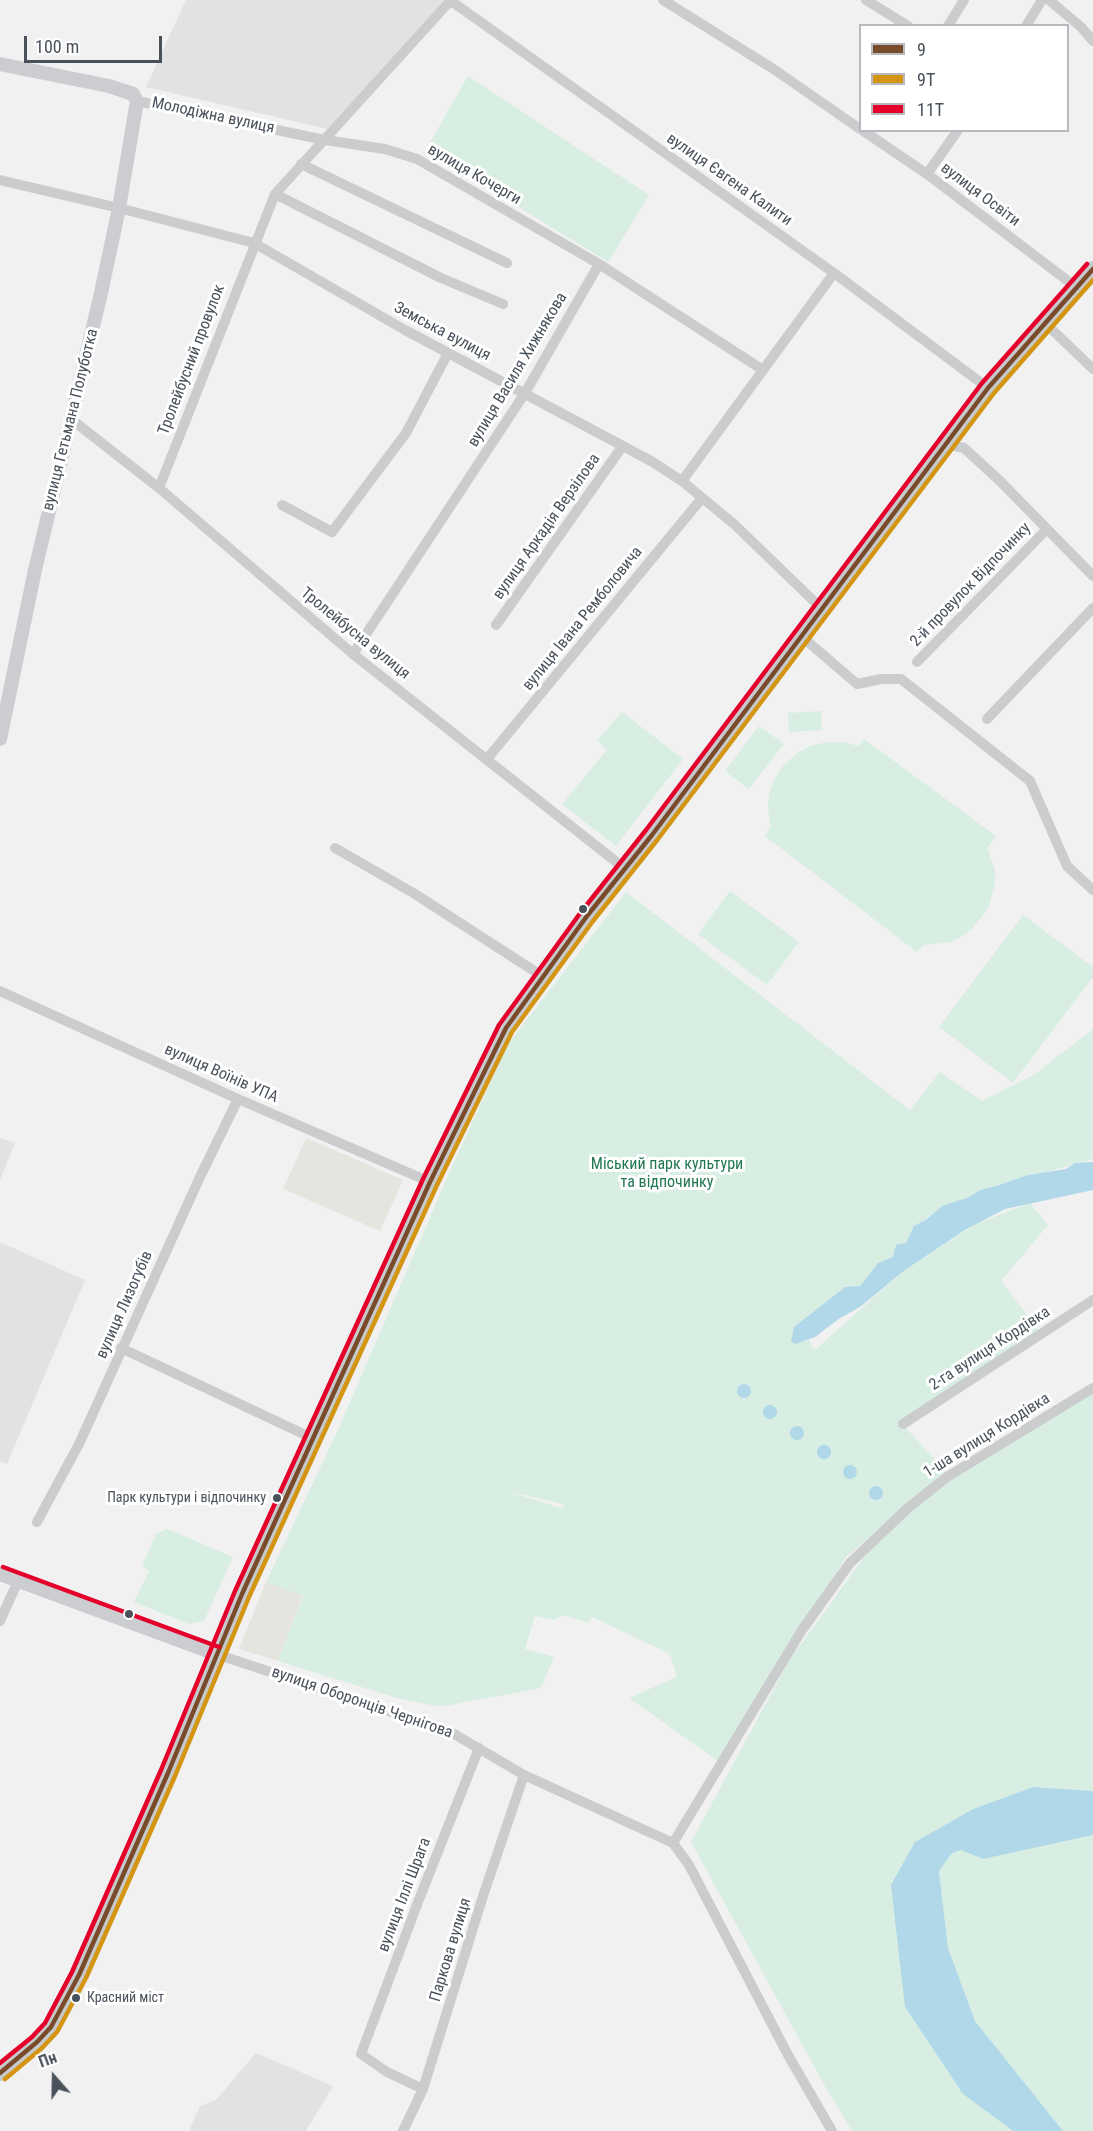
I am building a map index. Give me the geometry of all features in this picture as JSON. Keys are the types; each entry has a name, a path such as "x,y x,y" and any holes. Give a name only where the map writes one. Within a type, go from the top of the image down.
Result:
{"main road":[{"path":"0,2073 38,2042 51,2027 87,1956 168,1773 216,1654 430,1182 506,1028 542,976 624,868 652,836 800,635 988,388 1093,269"}],"street":[{"path":"254,243 275,194 451,0"},
{"name":"вулиця Євгена Калити","path":"451,0 834,273 988,388"},
{"name":"вулиця Освіти","path":"663,0 775,70 859,129"},
{"path":"866,0 905,24"},
{"path":"949,24 964,0"},
{"path":"1027,24 1042,0"},
{"path":"1049,0 1081,27 1093,41"},
{"name":"Молодіжна вулиця","path":"0,64 109,86 133,94 137,101 325,140"},
{"name":"вулиця Гетьмана Полуботка","path":"0,739 35,570 102,293 137,101"},
{"name":"вулиця Освіти","path":"864,132 927,174 1076,287"},
{"path":"927,174 957,132"},
{"name":"вулиця Кочерги","path":"325,140 385,149 417,159 599,264"},
{"path":"301,164 507,263"},
{"name":"Земська вулиця","path":"0,180 254,243 448,353 651,461 682,481 735,525 821,608"},
{"path":"275,194 441,278 503,303"},
{"name":"Тролейбусний провулок","path":"159,488 254,243"},
{"path":"599,264 763,370"},
{"name":"вулиця Василя Хижнякова","path":"353,654 525,393 599,264"},
{"path":"682,481 834,273"},
{"path":"1044,322 1093,369"},
{"path":"282,504 332,532 406,433 448,353"},
{"name":"Тролейбусна вулиця","path":"71,419 159,488 353,654 624,868"},
{"path":"946,444 964,448 1000,481 1093,576"},
{"name":"вулиця Аркадія Верзілова","path":"496,625 622,447"},
{"name":"вулиця Івана Ремболовича","path":"487,759 702,498"},
{"name":"2-й провулок Відпочинку","path":"917,662 1047,529"},
{"path":"987,719 1093,608"},
{"path":"800,635 857,684 881,679 901,679 1030,781 1066,866 1093,890"},
{"path":"335,848 415,894 542,976"},
{"name":"вулиця Воїнів УПА","path":"0,992 430,1182"},
{"name":"вулиця Лизогубів","path":"37,1522 80,1442 198,1179 238,1099"},
{"name":"2-га вулиця Кордівка","path":"903,1424 1093,1300"},
{"path":"122,1348 314,1439"},
{"name":"1-ша вулиця Кордівка","path":"674,1843 788,1653 850,1563 908,1508 946,1477 1093,1388"},
{"name":"вулиця Оборонців Чернігова","path":"0,1574 216,1654 449,1731 524,1775 674,1843"},
{"path":"0,1621 18,1581"},
{"name":"вулиця Іллі Шрага","path":"423,2089 387,2072 361,2054 479,1748"},
{"name":"Паркова вулиця","path":"403,2131 423,2089 483,1896 524,1775"},
{"path":"674,1843 689,1865 773,2027 832,2131"}],"shaded area":[{"path":"186,0 444,0 327,129 146,87"},
{"path":"0,1138 15,1143 0,1180"},
{"path":"306,1138 403,1180 380,1231 283,1189"},
{"path":"0,1242 85,1280 7,1464 0,1461"},
{"path":"266,1582 303,1595 278,1661 239,1649"},
{"path":"256,2053 333,2086 306,2131 189,2131 200,2106 216,2100"}],"green space":[{"path":"468,76 649,195 608,262 431,153 428,146"},
{"path":"821,711 822,730 789,732 788,713"},
{"path":"622,712 683,759 616,846 562,804 607,750 597,741"},
{"path":"759,726 784,744 749,789 725,771"},
{"path":"864,739 996,836 987,848 995,870 995,883 989,907 972,929 961,937 949,942 924,945 917,952 765,836 771,827 768,808 769,794 774,779 783,766 808,747 826,742 843,742 858,746"},
{"path":"730,891 799,942 767,985 698,934"},
{"name":"Міський парк культури та відпочинку","path":"626,892 910,1110 940,1072 982,1101 1035,1074 1093,1029 1093,1159 980,1190 967,1198 944,1206 915,1226 906,1243 893,1257 878,1263 860,1286 845,1287 794,1327 796,1344 809,1340 812,1347 819,1352 816,1349 905,1270 976,1224 1030,1203 1048,1225 1001,1281 1041,1334 903,1425 946,1471 846,1557 718,1761 629,1698 677,1677 670,1654 592,1617 589,1623 562,1615 555,1620 535,1616 525,1649 554,1657 541,1688 445,1706 397,1698 278,1661 303,1596 266,1582 338,1430 446,1180 508,1044","holes":["506,1491 563,1504 564,1509"]},
{"path":"1023,915 1093,967 1093,977 1013,1083 939,1027"},
{"path":"1093,1393 1093,1791 1033,1787 973,1809 915,1842 905,2007 963,2094 1013,2131 852,2131 691,1842 790,1659 873,1545 922,1501 979,1461"},
{"path":"167,1529 233,1557 204,1621 189,1624 134,1602 149,1571 142,1566 156,1534"},
{"path":"1093,1835 1093,2131 1063,2131 975,2021 948,1948 939,1871 952,1853 961,1850 983,1859"}],"water":[{"path":"1093,1162 1093,1190 1005,1209 965,1230 905,1270 860,1307 840,1318 815,1337 796,1344 791,1342 794,1327 845,1287 860,1286 878,1263 893,1257 896,1245 906,1243 914,1226 927,1219 942,1206 967,1198 980,1190 1028,1175 1066,1169 1075,1163"},
{"path":"741,1384 747,1384 751,1391 747,1398 741,1398 737,1394 737,1388"},
{"path":"767,1405 773,1405 777,1412 773,1419 767,1419 763,1415 763,1409"},
{"path":"794,1426 800,1426 804,1433 800,1440 794,1440 790,1436 790,1430"},
{"path":"821,1445 827,1445 831,1452 827,1459 821,1459 817,1455 817,1449"},
{"path":"847,1465 853,1465 857,1472 853,1479 847,1479 843,1475 843,1469"},
{"path":"873,1486 879,1486 883,1493 879,1500 873,1500 869,1496 869,1490"},
{"path":"1033,1787 1093,1791 1093,1835 983,1859 961,1850 952,1853 939,1871 948,1948 975,2021 1063,2131 1013,2131 963,2094 905,2007 891,1885 915,1842 973,1809"}],"transit line":[{"name":"11Т","path":"0,2063 32,2037 45,2023 72,1972 161,1770 235,1591 423,1179 499,1025 581,912 646,830 982,383 1087,264"},
{"name":"9","path":"0,2073 51,2027 79,1975 168,1773 242,1594 430,1182 506,1028 587,916 652,835 988,388 1093,269"},
{"name":"9Т","path":"5,2079 42,2048 57,2032 86,1978 175,1776 249,1597 437,1185 512,1032 593,921 658,839 994,393 1093,280"},
{"name":"11Т","path":"3,1567 219,1647"}],"place":[{"name":"Парк культури і відпочинку","path":"277,1498"},
{"name":"Красний міст","path":"76,1998"}]}
